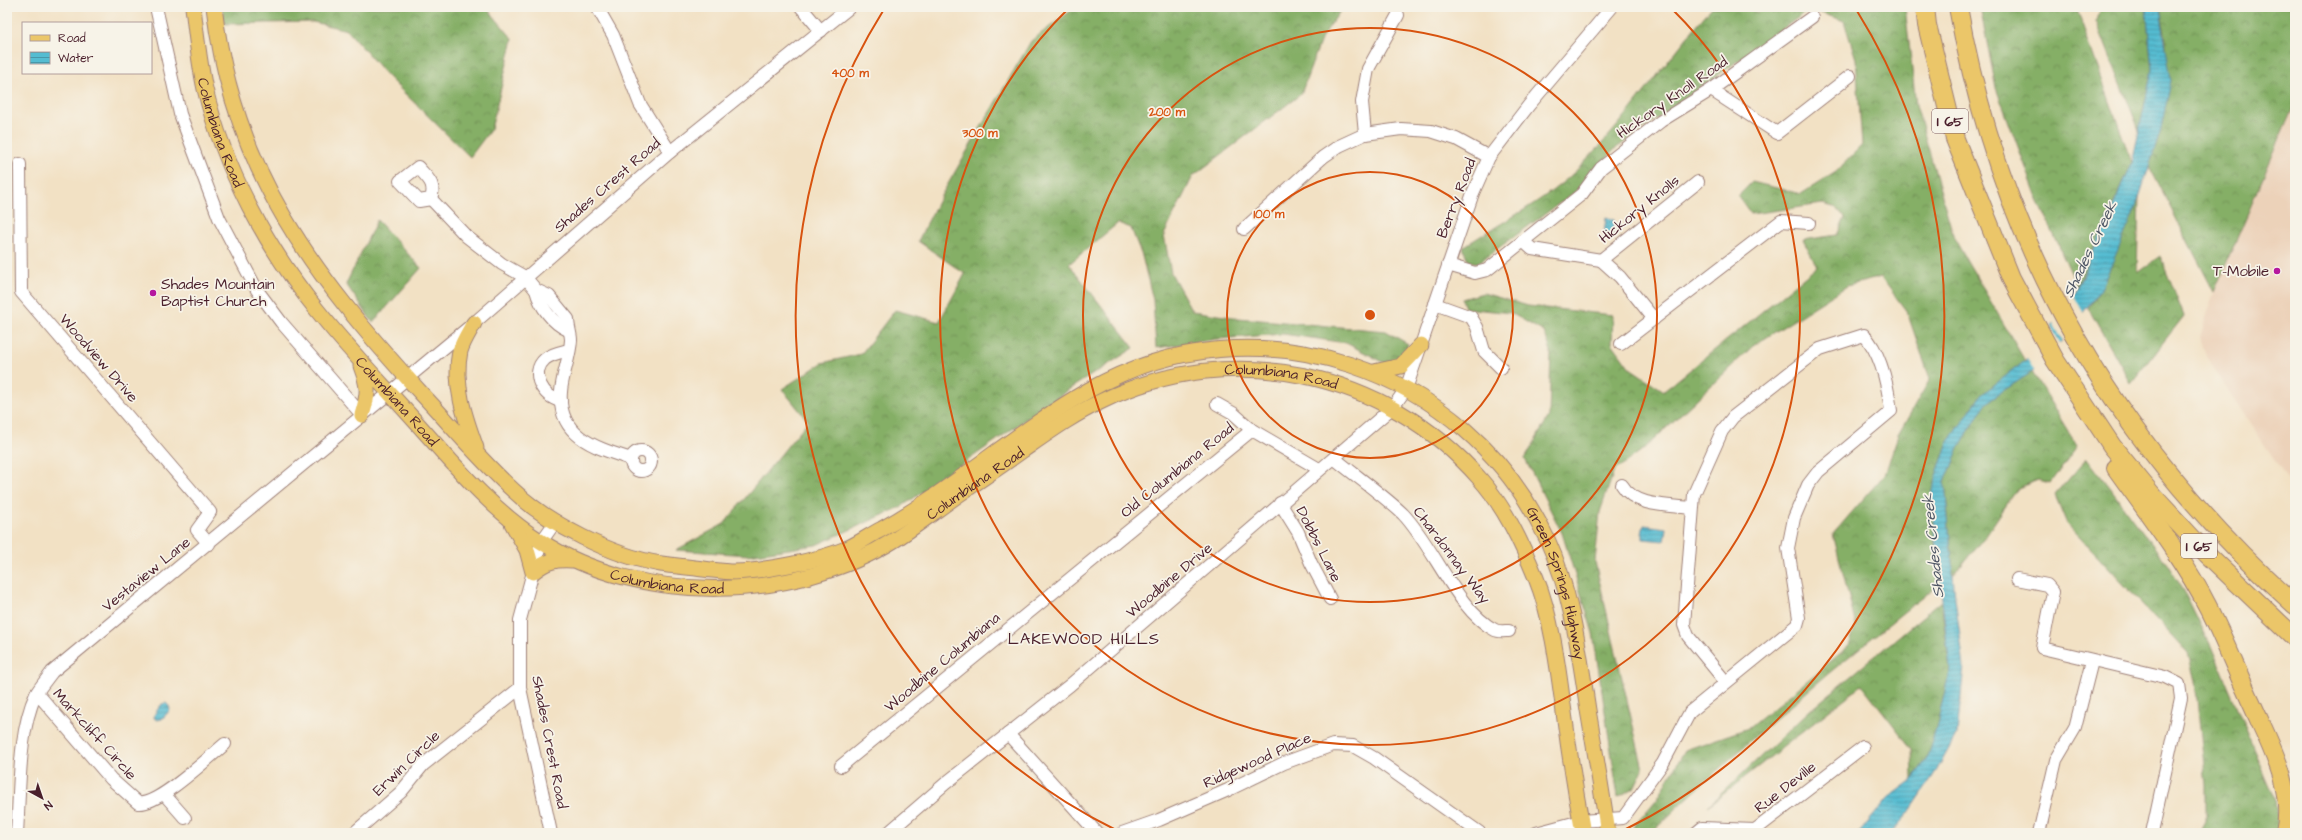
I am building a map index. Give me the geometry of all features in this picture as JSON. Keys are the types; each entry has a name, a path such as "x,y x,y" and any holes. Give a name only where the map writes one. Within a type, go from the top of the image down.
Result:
{"highway":[{"name":"I 65","path":"1925,7 1927,25 1955,139 1990,230 2011,278 2036,327 2069,383 2099,427 2110,451 2180,526 2295,638"},
{"name":"I 65","path":"1958,7 1971,71 1983,116 2011,201 2027,242 2068,323 2108,391 2155,457 2208,520 2295,604"},
{"path":"2110,451 2183,564 2208,607 2276,759 2288,797 2289,815 2285,833"},
{"path":"2276,759 2295,782"}],"main road":[{"name":"Columbiana Road","path":"193,7 206,90 225,150 254,212 273,248 316,310 390,393 500,511 541,542 577,561 610,572 664,585 724,589 796,581 854,561 894,541 1072,409 1106,381 1140,367 1185,354 1220,349 1253,347 1290,350 1332,358 1374,372 1406,389"},
{"name":"Columbiana Road","path":"214,7 222,62 247,141 277,209 299,245 335,295 408,378 514,492 541,514 596,543 634,558 662,564 732,572 802,562 845,549 893,523 1072,409 1154,381 1187,374 1230,370 1269,371 1319,379 1357,390 1393,408"},
{"path":"225,150 247,141"},
{"path":"316,310 335,295"},
{"path":"474,323 460,352 460,392 468,428 479,456"},
{"path":"1374,372 1401,366 1421,345"},
{"path":"358,357 368,384 368,397 362,414"},
{"name":"Green Springs Highway","path":"1406,389 1437,407 1478,441 1519,488 1547,537 1563,578 1574,622 1607,826"},
{"name":"Green Springs Highway","path":"1393,408 1417,423 1462,460 1484,483 1509,520 1538,583 1557,660 1582,827"},
{"path":"510,519 527,550 533,572 544,563 556,559 577,561"}],"street":[{"path":"156,7 180,114 219,218 257,290 281,322 362,414"},
{"path":"597,7 613,35 640,104 670,152"},
{"path":"801,7 821,30"},
{"name":"Shades Crest Road","path":"390,393 474,323 670,152 850,7"},
{"name":"Berry Road","path":"1393,408 1406,389 1473,193 1489,157 1539,93 1612,7"},
{"path":"1365,134 1362,102 1368,69 1398,16"},
{"name":"Hickory Knoll Road","path":"1523,242 1582,194 1601,168 1661,121 1711,90 1812,18"},
{"path":"1711,90 1777,133 1850,76"},
{"path":"1244,229 1323,157 1339,146 1365,134 1401,129 1431,131 1456,138 1489,157"},
{"name":"Woodview Drive","path":"20,164 21,292 210,512 197,530 209,544"},
{"name":"Hickory Knolls","path":"1600,260 1698,182"},
{"path":"431,199 466,236 502,264 525,278 536,290 549,296 568,320 568,330 571,339 560,391 561,407 567,421 584,441 631,459"},
{"path":"1621,344 1781,221 1809,223"},
{"path":"1448,265 1470,273 1481,273 1523,242"},
{"name":"Hickory Knolls","path":"1523,242 1532,249 1600,260 1620,277 1654,319"},
{"path":"1436,304 1471,317 1477,328 1484,351 1501,368"},
{"path":"1536,833 1582,827 1607,826 1624,818 1663,763 1690,712 1725,681 1797,625 1799,618 1788,548 1794,518 1808,485 1818,472 1891,411 1889,393 1872,344 1864,335 1820,349 1733,417 1722,430 1694,494 1684,625 1688,636 1725,681"},
{"path":"561,401 555,400 542,390 539,380 539,370 543,360 551,355 569,350"},
{"name":"Vestaview Lane","path":"17,833 25,731 29,713 37,693 52,672 209,544 362,414 390,393"},
{"path":"1217,404 1233,413 1252,430"},
{"name":"Woodbine Drive","path":"888,833 946,783 1008,734 1219,558 1319,469 1393,408"},
{"name":"Old Columbiana Road","path":"1063,584 1252,430 1319,469"},
{"name":"Chardonnay Way","path":"1334,458 1402,514 1419,533 1463,599 1483,623 1496,631 1509,631"},
{"path":"1622,485 1626,492 1637,500 1692,508"},
{"name":"Dobbs Lane","path":"1280,503 1298,532 1310,563 1330,599"},
{"name":"Shades Crest Road","path":"551,833 520,688 520,620 541,542 556,522"},
{"path":"2017,579 2047,585 2053,592 2042,648 2165,677 2179,684 2181,698 2152,833"},
{"name":"Woodbine Columbiana","path":"841,766 1063,584"},
{"path":"2039,833 2056,760 2075,728 2092,660"},
{"name":"Erwin Circle","path":"354,833 401,792 423,765 520,688"},
{"name":"Markcliff Circle","path":"37,693 111,779 138,803 145,804 164,794 226,744"},
{"path":"1008,734 1097,833"},
{"name":"Ridgewood Place","path":"1122,833 1159,820 1228,790 1284,763 1333,745 1353,746 1374,758 1480,833"},
{"name":"Rue Deville","path":"1696,833 1702,828 1755,830 1863,747"},
{"path":"164,794 185,818"}],"shaded area":[{"path":"2295,103 2295,490 2207,359 2200,337 2214,292"}],"green space":[{"path":"222,7 486,7 513,39 491,129 470,157 389,78 347,30 313,22 225,24"},
{"path":"1076,7 1343,7 1322,37 1301,94 1193,176 1164,235 1171,273 1192,311 1238,318 1386,331 1408,344 1405,355 1387,364 1346,343 1283,334 1217,339 1156,348 1153,300 1142,256 1131,228 1118,223 1069,264 1134,348 1071,388 901,507 816,545 748,555 676,550 724,524 808,421 782,389 822,363 861,354 895,310 939,322 965,274 918,241 941,196 1031,41"},
{"path":"1712,7 1744,7 1757,12 1771,7 1905,7 1916,105 1954,238 2025,361 1981,395 1948,443 1935,478 1931,503 1939,584 1756,736 1651,833 1628,833 1657,799 1685,750 1751,727 1849,646 1856,625 1833,534 1885,474 1898,435 1930,379 1907,312 1881,277 1847,286 1753,346 1645,448 1614,471 1600,512 1595,562 1643,769 1634,788 1618,797 1593,633 1562,533 1525,459 1549,416 1551,351 1544,332 1511,313 1465,308 1462,299 1483,293 1528,306 1613,315 1612,343 1630,368 1664,391 1817,267 1803,240 1837,235 1845,218 1837,208 1823,204 1751,214 1738,196 1752,182 1801,194 1836,172 1862,145 1856,59 1844,21 1810,9 1615,149 1575,192 1478,263 1468,261 1463,247 1539,200 1580,167 1615,129"},
{"path":"1980,7 2076,7 2132,163 2077,286 2038,200 1996,88"},
{"path":"2100,7 2146,7 2152,70 2139,130 2096,21"},
{"path":"2160,7 2295,7 2295,103 2214,292 2149,166 2160,133 2166,40"},
{"path":"2139,195 2137,273 2160,256 2184,316 2131,383 2088,308 2101,289"},
{"path":"377,220 421,268 373,323 346,284"},
{"path":"2032,372 2077,446 2050,483 2038,480 2018,488 1986,535 1953,576 1945,482 1960,446 1980,412 1992,398"},
{"path":"2087,458 2167,564 2184,591 2211,646 2275,798 2278,825 2275,833 2200,833 2206,822 2206,784 2195,681 2188,653 2067,524 2055,495"},
{"path":"1941,601 1950,669 1937,725 1926,760 1913,779 1912,749 1862,685 1708,806 1809,711"}],"water":[{"path":"2146,7 2160,7 2171,81 2160,133 2135,210 2101,289 2043,365 1992,398 1980,412 1960,446 1945,482 1955,598 1964,667 1957,734 1933,777 1908,814 1891,833 1859,833 1889,797 1913,779 1926,760 1937,725 1950,669 1931,503 1935,478 1948,443 1981,395 2025,361 2071,299 2083,275 2132,163 2152,70"},
{"path":"1606,217 1614,220 1613,235 1604,234"},
{"path":"1644,525 1666,528 1664,541 1643,539 1642,533"},
{"path":"166,703 170,710 162,719 157,720 154,718 155,713 162,704"}],"pier":[{"path":"2072,292 2085,316 2064,343 2052,321"},
{"path":"2050,325 2061,345 2044,367 2035,372 2026,356"}],"place":[{"name":"T-Mobile","path":"2277,271"},
{"name":"Shades Mountain Baptist Church","path":"153,293"}],"district":[{"name":"LAKEWOOD HILLS","path":"1084,638"}],"water label":[{"name":"Shades Creek","path":"2089,249"},
{"name":"Shades Creek","path":"1932,546"}]}
